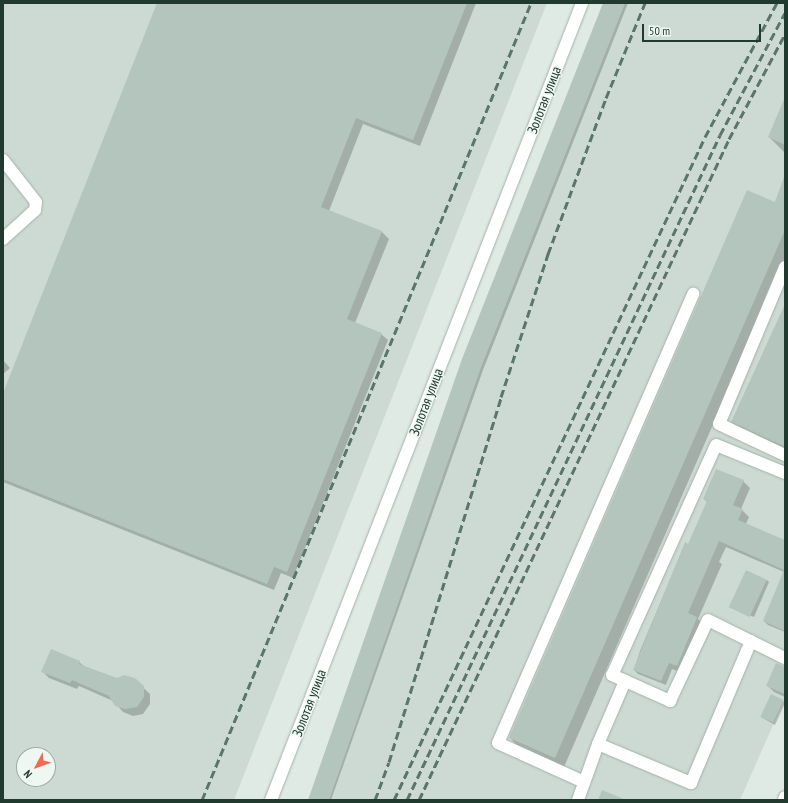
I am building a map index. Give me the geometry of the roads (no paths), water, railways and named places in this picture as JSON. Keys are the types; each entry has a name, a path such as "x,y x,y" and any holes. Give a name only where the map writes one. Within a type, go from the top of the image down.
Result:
{"street":[{"name":"Золотая улица","path":"271,800 582,3"},
{"path":"3,160 36,202 35,210 3,239"},
{"path":"785,267 719,424 785,455"},
{"path":"584,782 498,743 693,294"},
{"path":"785,473 716,445 612,675 670,701 708,620 785,658"},
{"path":"598,744 691,783 752,641"},
{"path":"578,800 598,744 625,681"}],"railway":[{"path":"202,800 531,3"},
{"path":"375,800 389,762 501,397 548,254 606,98 645,3"},
{"path":"394,800 705,137 777,3"},
{"path":"407,800 720,135 785,13"},
{"path":"419,800 729,139 785,34"}]}
